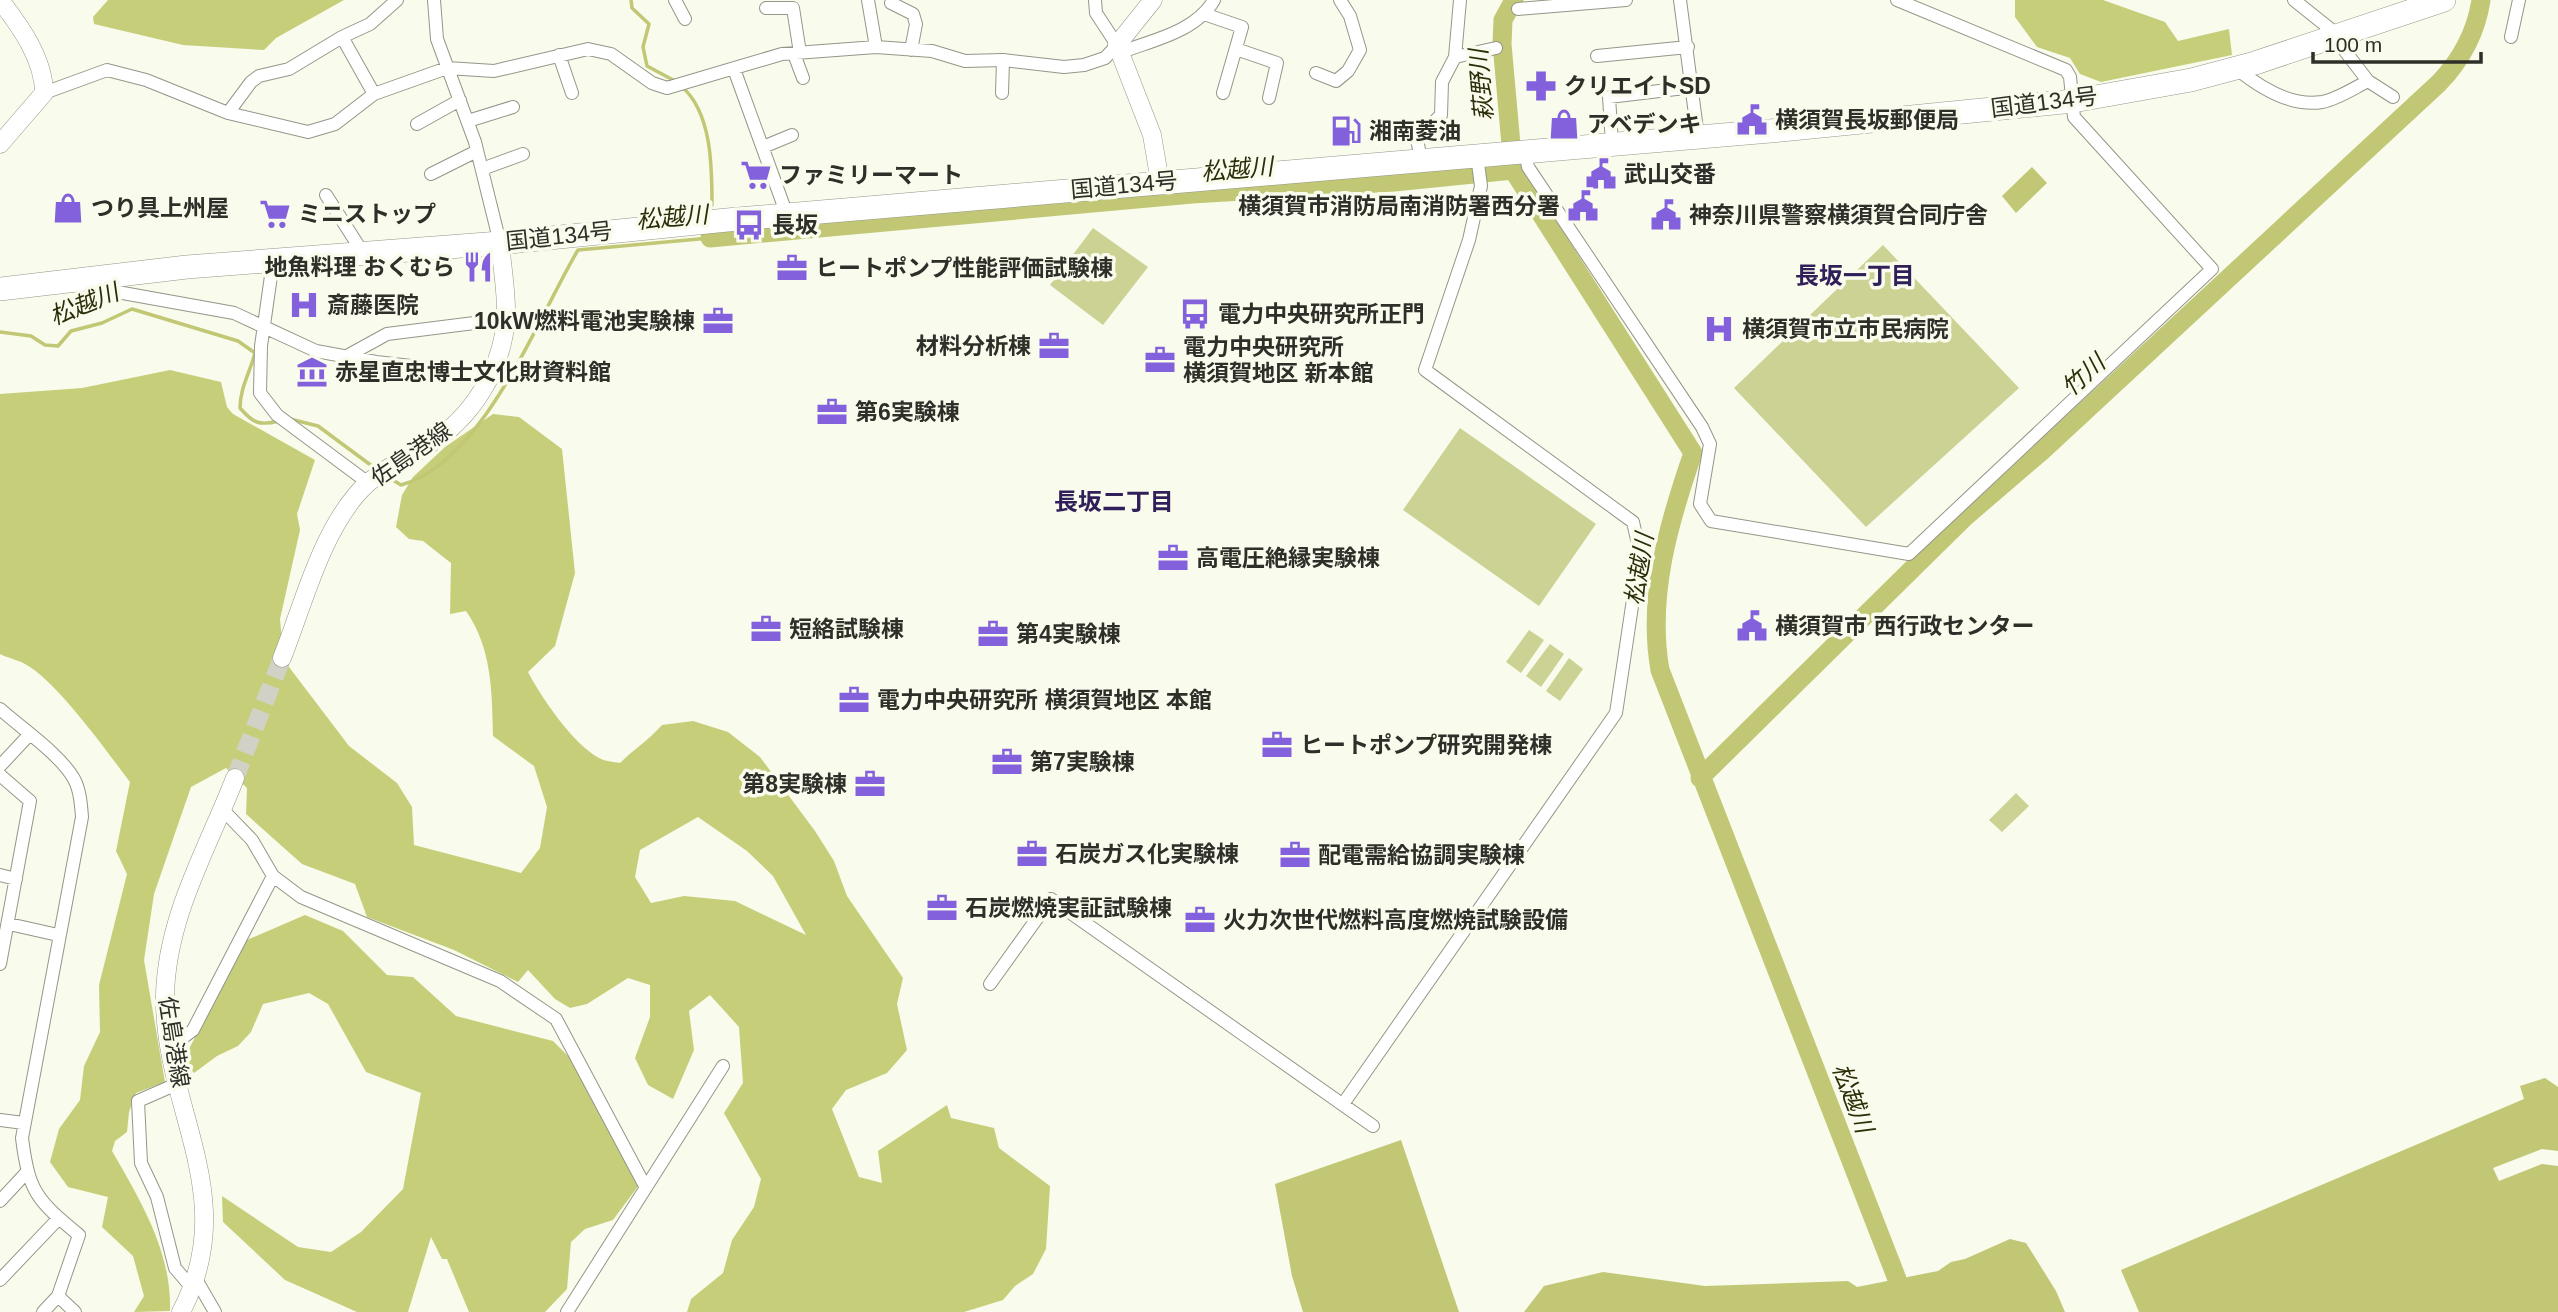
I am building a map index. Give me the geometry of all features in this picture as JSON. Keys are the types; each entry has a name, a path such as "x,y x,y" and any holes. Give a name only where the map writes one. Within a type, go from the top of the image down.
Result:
{"highway":[{"name":"国道134号","path":"0,289 81,278 1698,137 2073,101 2191,80 2236,68 2337,37 2413,5 2444,0"}],"main road":[{"path":"1153,0 1118,49 1152,135 1160,182"},
{"path":"0,1 31,48 44,76 44,93 0,144"},
{"name":"佐島港線","path":"282,658 325,545 341,515 369,481 429,444 460,419 481,394 501,345 506,319 500,243"},
{"name":"佐島港線","path":"181,1312 195,1285 205,1213 198,1154 170,1047 166,995 171,941 180,905 235,778"}],"street":[{"path":"228,113 251,82 259,76 289,69 342,37 370,24 397,0"},
{"path":"434,0 438,39 468,121 500,243"},
{"path":"675,0 685,19"},
{"path":"868,0 876,47"},
{"path":"1095,0 1096,13 1118,49"},
{"path":"44,93 107,70 146,80 228,113 308,132 335,124 374,94 447,68 494,71 588,49 611,54 652,83 667,88 797,53 876,47 932,51 965,61 1003,60 1064,67 1084,65 1105,58 1118,49 1193,24 1214,0"},
{"path":"1316,73 1336,80 1348,71 1360,50 1350,16 1340,0"},
{"path":"1421,160 1417,139 1441,115 1442,82 1455,58 1460,0"},
{"path":"1518,9 1626,0"},
{"path":"1680,0 1698,137"},
{"path":"1516,152 1710,443 1700,505 1711,521 1909,554 2212,269 2074,117 2066,70 1900,0"},
{"path":"2294,0 2337,37 2368,81 2393,97"},
{"path":"2511,37 2519,0"},
{"path":"891,3 913,14 916,24 911,50"},
{"path":"766,8 793,8 797,53 803,78"},
{"path":"1204,14 1242,27 1223,93"},
{"path":"342,37 374,94"},
{"path":"1597,56 1688,47"},
{"path":"1455,58 1496,48"},
{"path":"1236,49 1277,63 1269,98"},
{"path":"559,55 572,93"},
{"path":"1002,93 1003,60"},
{"path":"2236,68 2252,82 2295,100 2321,102 2368,81"},
{"path":"734,69 787,215"},
{"path":"1612,144 1609,97 1693,87"},
{"path":"418,124 460,100"},
{"path":"468,121 513,107"},
{"path":"763,147 792,135"},
{"path":"431,174 477,151"},
{"path":"482,169 523,154"},
{"path":"1343,1104 1616,713 1640,553 1633,522 1425,370 1469,240 1481,186 1477,156"},
{"path":"326,195 363,253"},
{"path":"273,262 261,346 260,393 265,403 369,481"},
{"path":"81,278 95,288 234,313 316,351 376,362 490,375"},
{"path":"347,356 387,334 506,319"},
{"path":"0,709 74,779 81,798 82,817 24,1123 26,1173 34,1191 79,1235 58,1296 43,1312"},
{"path":"0,766 29,735"},
{"path":"0,775 30,801 0,964"},
{"path":"222,809 252,840 273,876 301,897 500,981 556,1019 645,1186"},
{"path":"0,875 16,879"},
{"path":"170,1047 193,1030 273,876"},
{"path":"990,984 1051,899 1373,1126"},
{"path":"9,924 58,935"},
{"path":"567,1312 723,1066"},
{"path":"179,1083 138,1101 141,1163 157,1197 175,1268 195,1285 215,1312"},
{"path":"0,1120 24,1123"},
{"path":"0,1201 26,1173"},
{"path":"0,1280 59,1218"},
{"path":"58,1296 75,1312"}],"shaded area":[{"path":"108,0 344,0 276,38 264,50 183,45 94,24 93,17"},
{"path":"2015,0 2103,0 2165,22 2178,41 2229,29 2232,55 2101,82 2080,74 2070,58 2037,47 2015,17"},
{"path":"2032,167 2047,183 2016,213 2002,196"},
{"path":"1093,228 1148,267 1103,325 1050,285"},
{"path":"1883,245 2019,388 1866,527 1734,388"},
{"path":"170,370 221,382 227,407 233,414 315,460 297,514 300,530 280,619 283,653 289,667 349,746 397,783 412,807 414,845 521,873 540,848 547,807 534,766 493,736 489,671 481,640 466,611 450,614 451,563 423,541 409,539 396,527 402,495 413,477 445,447 493,414 519,417 562,449 575,573 555,646 528,672 549,707 569,731 589,751 604,760 620,763 662,725 693,721 728,732 760,757 815,831 834,861 847,896 903,978 897,1004 907,1050 887,1073 846,1090 832,1109 859,1177 882,1183 878,1151 947,1105 951,1118 994,1128 999,1148 1050,1186 1046,1249 1033,1274 1015,1286 1003,1300 964,1312 687,1312 691,1299 723,1273 732,1240 754,1207 761,1179 724,1113 743,1083 739,1027 710,995 689,1011 694,1050 673,1099 648,1085 635,1058 650,1017 650,985 628,978 587,1004 570,1008 555,999 528,970 518,982 454,950 367,917 355,884 302,864 246,814 247,788 226,768 191,787 154,894 144,960 165,1082 136,1093 129,1112 127,1132 115,1141 112,1151 153,1228 166,1269 170,1311 134,1312 144,1296 133,1256 102,1227 108,1197 68,1187 50,1162 59,1129 80,1100 84,1066 100,1032 99,985 127,874 116,851 130,782 81,718 38,672 0,654 0,394 82,388","holes":["698,817 747,851 773,876 806,935 735,901 684,896 651,903 635,877 640,850"]},
{"path":"1460,428 1596,524 1539,606 1403,510"},
{"path":"1529,630 1544,640 1521,673 1506,662"},
{"path":"1550,644 1564,654 1541,687 1526,676"},
{"path":"1569,658 1583,669 1560,701 1546,691"},
{"path":"2016,793 2029,806 2002,832 1989,820"},
{"path":"305,915 343,931 387,975 413,977 456,1016 553,1041 573,1061 639,1185 613,1220 585,1229 571,1242 567,1289 545,1312 469,1312 447,1259 442,1259 431,1237 408,1312 357,1312 285,1280 223,1222 222,1196 298,1247 331,1252 361,1232 403,1189 421,1093 366,1072 328,1004 309,993 263,1004 251,1032 238,1046 217,1056 194,1073 183,1060 247,940"},
{"path":"2545,1078 2558,1087 2558,1151 2542,1149 2493,1168 2499,1181 2542,1164 2558,1166 2558,1312 2139,1312 2121,1270 2524,1099 2520,1086"},
{"path":"1401,1140 1459,1312 1303,1312 1292,1276 1275,1184"},
{"path":"2010,1239 2026,1243 2056,1291 2065,1312 1524,1312 1544,1286 1603,1272 1705,1286 1848,1281 1857,1287 1938,1271 1951,1262 1965,1259"}],"waterway":[{"path":"631,0 632,8 649,24 643,47 647,66 675,81"},
{"name":"萩野川","path":"1513,167 1502,44 1503,20 1514,0"},
{"name":"竹川","path":"1700,778 1965,517 2042,451 2439,83 2455,65 2467,45 2476,24 2481,0"},
{"path":"681,86 699,110 704,125 712,174 712,205"},
{"name":"松越川","path":"710,238 1192,194 1394,182 1513,170 1693,453 1669,532 1658,587 1656,615 1660,670 1897,1279"},
{"name":"松越川","path":"388,477 401,485 431,471 458,448 483,419 526,349 578,250 710,238 710,232"},
{"name":"松越川","path":"0,332 31,336 45,345 58,346 71,331 102,323 132,309 238,341 255,353 243,387 240,408 257,422 279,421"},
{"name":"松越川","path":"290,419 318,426 376,469"}],"tunnel":[{"path":"235,778 282,658"}],"place":[{"name":"クリエイトSD","path":"1541,86"},
{"name":"横須賀長坂郵便局","path":"1752,120"},
{"name":"アベデンキ","path":"1564,124"},
{"name":"湘南菱油","path":"1346,131"},
{"name":"武山交番","path":"1601,174"},
{"name":"ファミリーマート","path":"756,175"},
{"name":"横須賀市消防局南消防署西分署","path":"1583,206"},
{"name":"つり具上州屋","path":"68,208"},
{"name":"ミニストップ","path":"275,214"},
{"name":"神奈川県警察横須賀合同庁舎","path":"1666,215"},
{"name":"長坂","path":"749,225"},
{"name":"地魚料理 おくむら","path":"478,267"},
{"name":"ヒートポンプ性能評価試験棟","path":"792,268"},
{"name":"斎藤医院","path":"304,305"},
{"name":"電力中央研究所正門","path":"1195,314"},
{"name":"10kW燃料電池実験棟","path":"718,321"},
{"name":"横須賀市立市民病院","path":"1719,329"},
{"name":"材料分析棟","path":"1054,346"},
{"name":"電力中央研究所 横須賀地区 新本館","path":"1160,360"},
{"name":"赤星直忠博士文化財資料館","path":"312,372"},
{"name":"第6実験棟","path":"832,412"},
{"name":"高電圧絶縁実験棟","path":"1173,558"},
{"name":"横須賀市 西行政センター","path":"1752,626"},
{"name":"短絡試験棟","path":"766,629"},
{"name":"第4実験棟","path":"993,634"},
{"name":"電力中央研究所 横須賀地区 本館","path":"854,700"},
{"name":"ヒートポンプ研究開発棟","path":"1277,745"},
{"name":"第7実験棟","path":"1007,762"},
{"name":"第8実験棟","path":"870,784"},
{"name":"石炭ガス化実験棟","path":"1032,854"},
{"name":"配電需給協調実験棟","path":"1295,855"},
{"name":"石炭燃焼実証試験棟","path":"942,908"},
{"name":"火力次世代燃料高度燃焼試験設備","path":"1200,920"}],"district":[{"name":"長坂一丁目","path":"1855,275"},
{"name":"長坂二丁目","path":"1114,501"}]}
